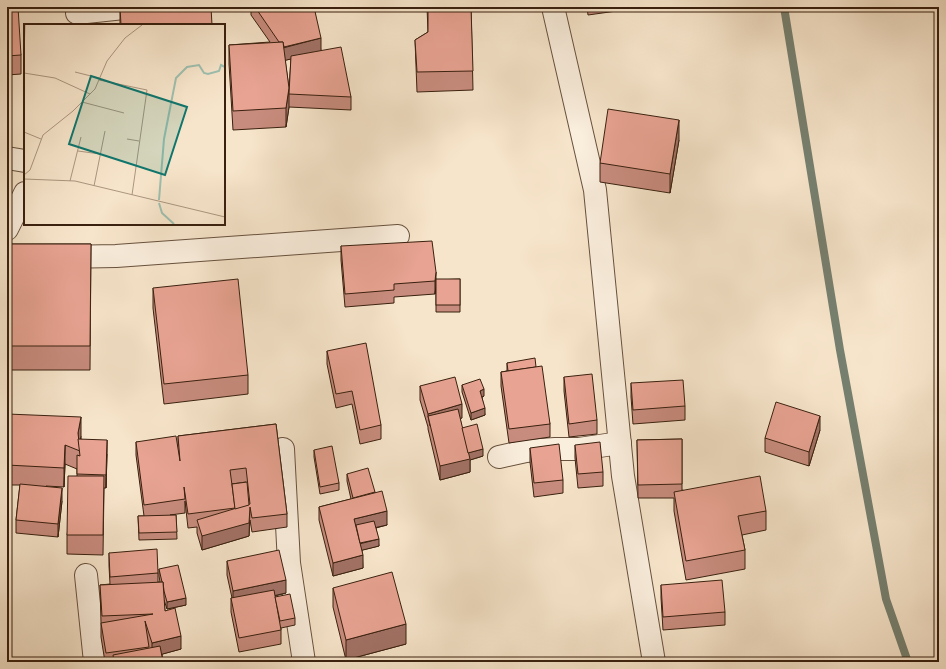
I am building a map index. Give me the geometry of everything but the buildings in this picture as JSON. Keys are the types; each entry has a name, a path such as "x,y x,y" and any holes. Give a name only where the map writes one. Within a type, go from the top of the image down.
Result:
{"street":[{"path":"78,15 133,7"},
{"path":"553,7 595,190 623,476 654,662"},
{"path":"7,158 24,161"},
{"path":"7,229 24,195"},
{"path":"7,258 116,256 398,236"},
{"path":"499,457 532,450 579,449 620,443"},
{"path":"283,449 289,563 304,662"},
{"path":"86,575 95,662"}],"waterway":[{"path":"784,7 840,350 886,599 908,662"}]}
